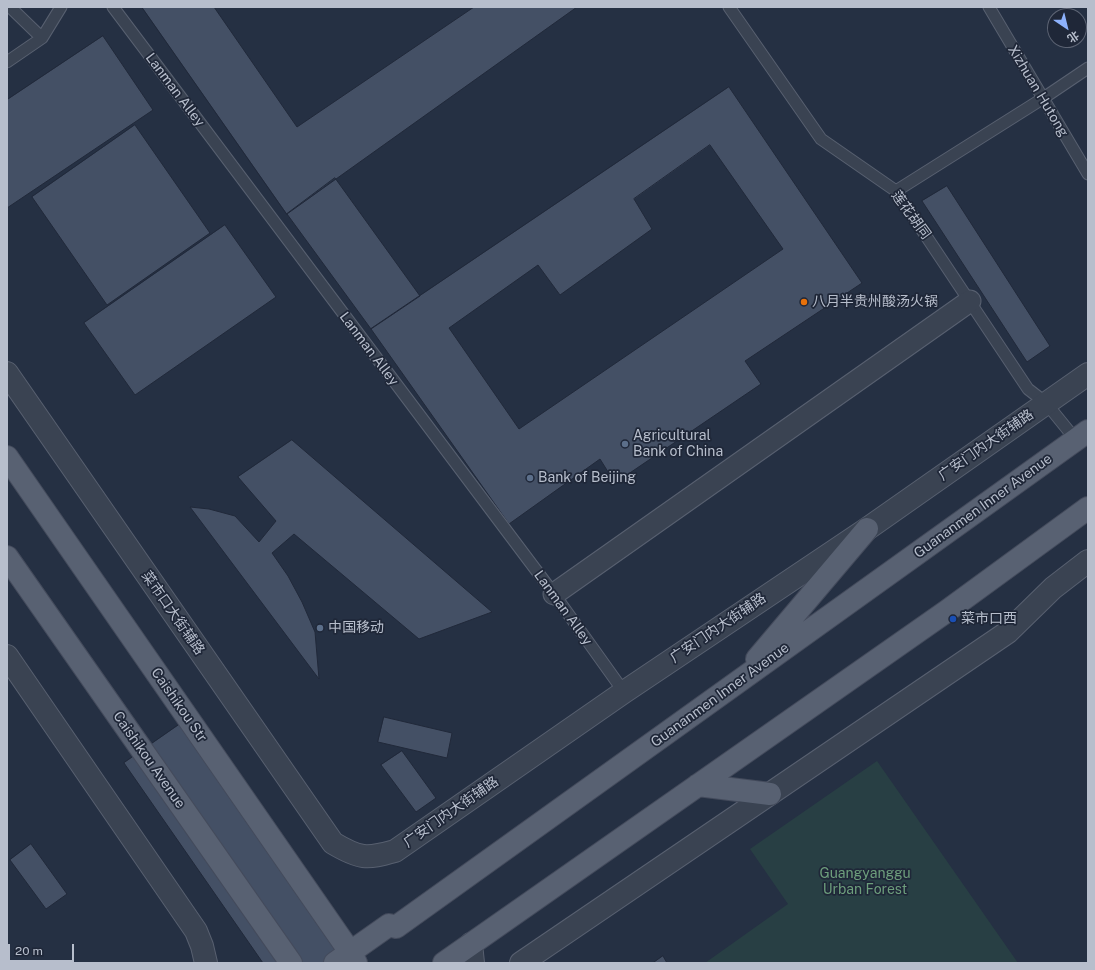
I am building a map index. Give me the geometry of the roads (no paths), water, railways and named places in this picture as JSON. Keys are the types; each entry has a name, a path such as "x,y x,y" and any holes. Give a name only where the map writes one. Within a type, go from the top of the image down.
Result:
{"main road":[{"name":"Guananmen Inner Avenue","path":"347,959 389,925 396,927 1082,436"},
{"name":"Caishikou Str","path":"7,457 347,959"},
{"path":"444,963 472,954 698,785 947,611 1088,508"},
{"path":"735,684 867,529"},
{"name":"Caishikou Avenue","path":"7,557 292,963"},
{"path":"698,785 770,794"}],"street":[{"path":"554,594 970,301"},
{"name":"菜市口大街辅路","path":"7,373 333,843 342,848"},
{"name":"广安门内大街辅路","path":"342,848 354,855 374,857 395,851 624,692 867,529 1088,374"},
{"path":"521,963 1008,632 1053,588 1088,561"},
{"path":"7,656 196,931 202,946 206,963"}],"lane":[{"path":"10,7 42,38"},
{"path":"7,62 42,38 61,7"},
{"name":"Lanman Alley","path":"113,7 554,594 624,692"},
{"name":"莲花胡同","path":"729,7 821,139 896,191 1028,389 1046,403 1082,436"},
{"name":"Xizhuan Hutong","path":"989,7 1042,99 1088,174"},
{"path":"896,191 1042,99 1088,68"}],"place":[{"name":"八月半贵州酸汤火锅","path":"804,302"},
{"name":"Agricultural Bank of China","path":"625,444"},
{"name":"Bank of Beijing","path":"530,478"},
{"name":"菜市口西","path":"953,619"},
{"name":"中国移动","path":"320,628"}],"park label":[{"name":"Guangyanggu Urban Forest","path":"865,882"}]}
